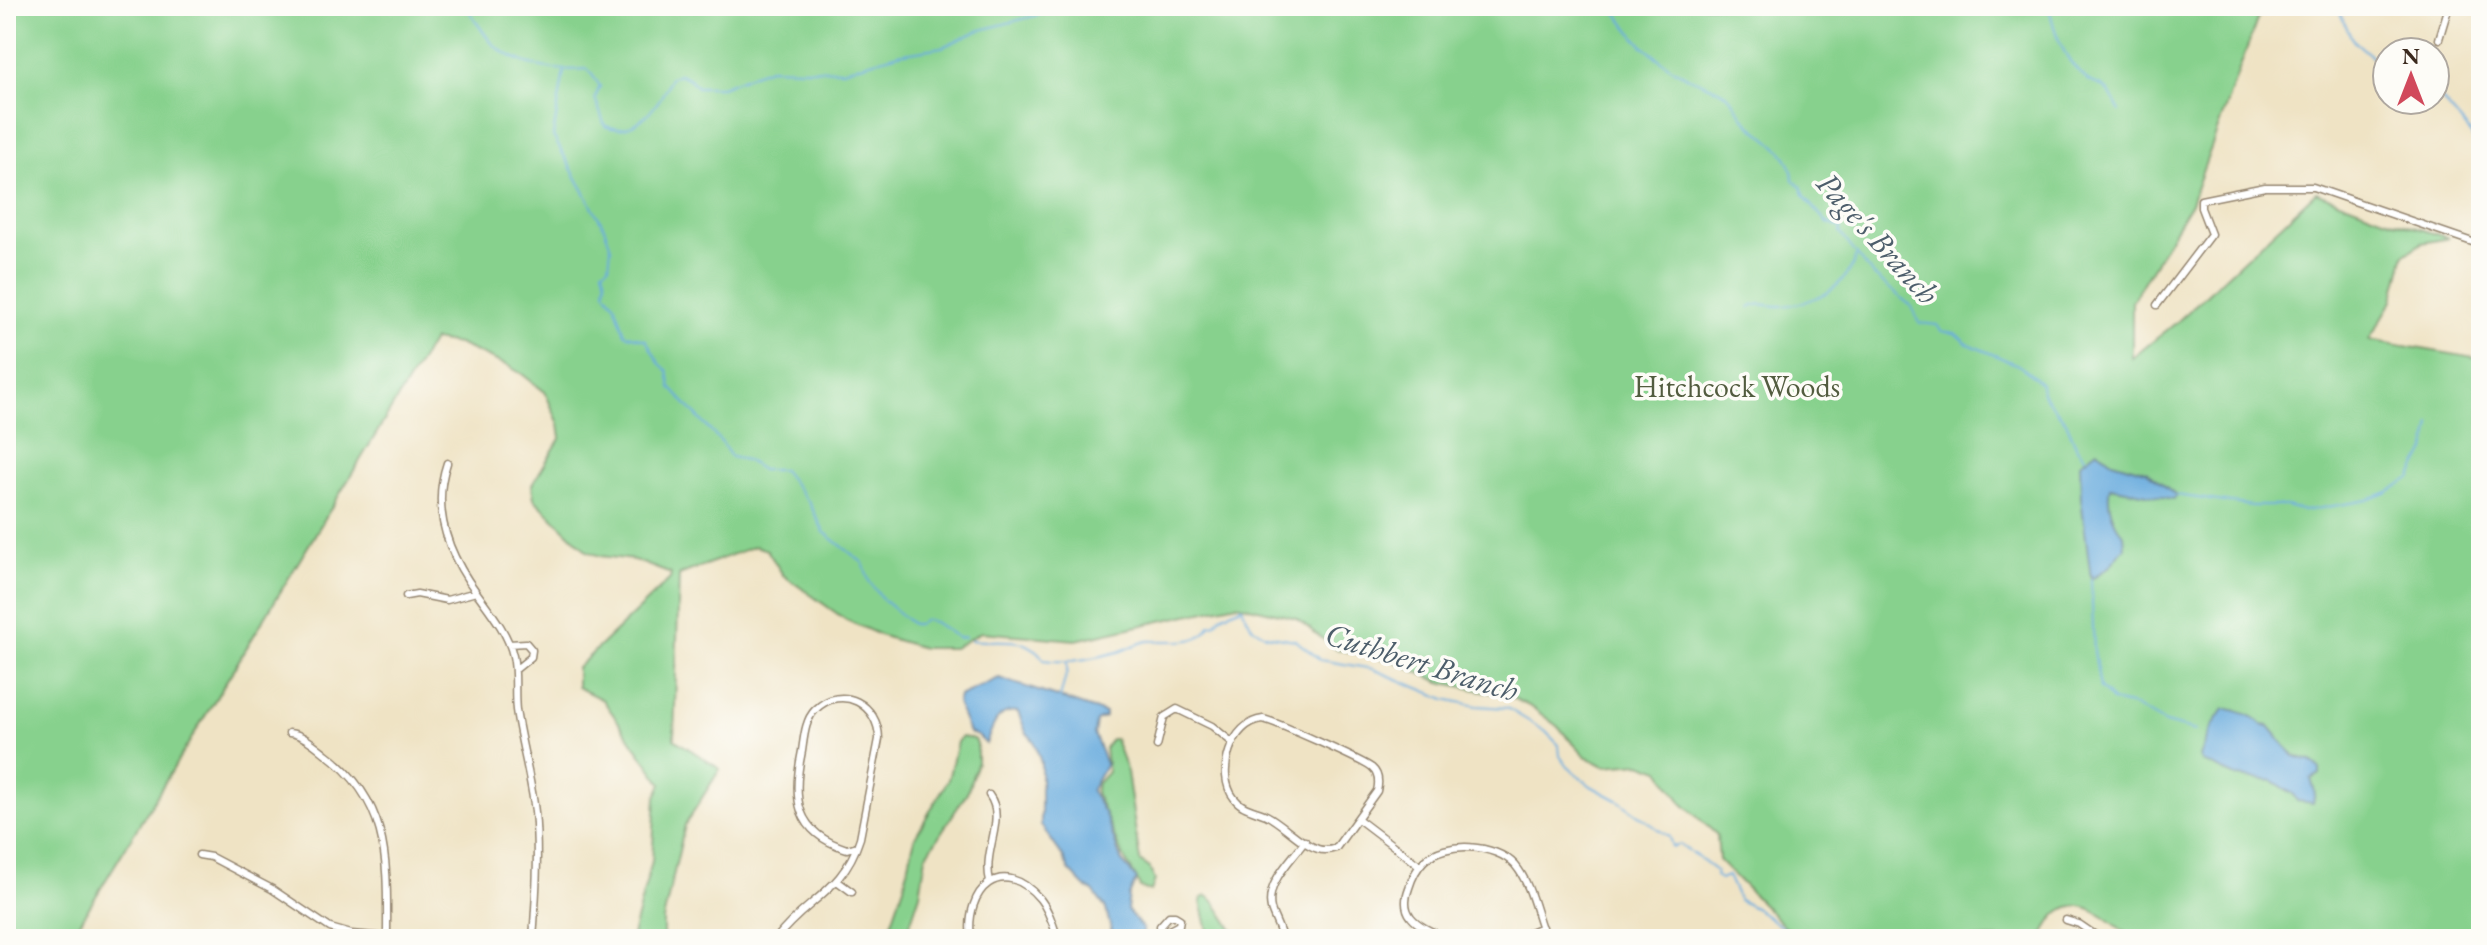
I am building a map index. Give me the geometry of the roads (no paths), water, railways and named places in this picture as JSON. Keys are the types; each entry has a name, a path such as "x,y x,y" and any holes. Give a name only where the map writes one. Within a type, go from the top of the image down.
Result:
{"street":[{"path":"2440,36 2449,6"},
{"path":"2157,305 2210,237 2211,229 2201,208 2201,200 2265,187 2313,187 2481,245"},
{"path":"447,463 439,492 442,524 455,558 509,644 514,661 516,710 535,813 538,871 533,939"},
{"path":"406,596 417,594 447,600 476,592"},
{"path":"509,644 526,643 532,650 531,657 520,664 514,673"},
{"path":"776,939 837,881 857,846 867,822 877,751 877,724 869,708 862,703 848,698 835,699 817,708 809,720 796,780 800,810 810,827 823,839 847,849 857,846"},
{"path":"1157,746 1164,717 1177,709 1212,726 1233,743"},
{"path":"1267,719 1370,766 1377,776 1378,788 1336,848 1319,850 1276,820 1242,806 1232,796 1226,778 1233,743 1251,722 1267,719"},
{"path":"199,855 211,857 272,889 330,928 387,938 387,870 374,811 358,784 339,763 299,735 289,733"},
{"path":"877,751 887,754"},
{"path":"989,795 996,811 987,858 990,881"},
{"path":"1358,819 1420,866"},
{"path":"1282,939 1272,910 1271,893 1305,841"},
{"path":"1448,939 1415,921 1407,908 1406,895 1420,866 1429,857 1476,847 1501,854 1521,874 1546,939"},
{"path":"837,881 852,892"},
{"path":"971,939 971,905 978,892 990,881 1012,881 1032,891 1046,909 1058,939"},
{"path":"2066,920 2079,924 2101,939"},
{"path":"1514,939 1542,927"},
{"path":"728,939 750,939"}],"water":[{"path":"2097,450 2112,461 2146,471 2176,495 2173,499 2110,487 2111,512 2124,535 2125,547 2110,566 2091,579 2080,463"},
{"path":"999,678 1105,713 1105,717 1096,721 1094,734 1106,764 1091,791 1105,814 1122,862 1137,879 1129,895 1127,910 1143,929 1143,939 1116,939 1106,909 1093,891 1069,870 1041,825 1041,763 1034,741 1026,732 1018,712 1000,716 986,744 969,733 957,703 959,696"},
{"path":"2224,709 2245,714 2269,726 2294,756 2311,761 2320,769 2320,774 2311,779 2315,792 2313,803 2297,801 2293,794 2273,781 2236,777 2203,762 2200,757 2210,730"}],"waterway":[{"path":"466,6 492,43 513,58 563,70 588,69 600,86 595,98 605,126 616,128 627,127 645,116 660,98 670,78 679,74 697,87 721,87 769,68 843,70 898,54 942,47 978,31 1071,6"},
{"name":"Page's Branch","path":"1607,6 1658,58 1689,78 1731,98 1746,120 1783,153 1792,170 1793,180 1801,186 1805,197 1827,223 1841,228 1840,233 1873,275 1910,305 1920,323 1937,325 1941,331 1955,333 1966,343 2018,365 2041,384 2042,393 2066,422 2077,448 2085,457"},
{"path":"2049,6 2066,55 2087,80 2107,90 2120,111"},
{"path":"2337,6 2352,39 2371,56"},
{"name":"Cuthbert Branch","path":"564,71 553,136 604,227 611,247 609,266 603,270 605,291 615,304 625,334 646,340 659,363 668,371 671,388 731,457 746,460 761,470 783,470 810,504 824,532 863,563 869,581 883,600 912,624 924,620 934,622 958,638 965,637"},
{"path":"2451,110 2469,131 2481,157"},
{"path":"1750,308 1793,305 1816,298 1845,277 1856,256"},
{"path":"2176,495 2252,506 2286,506 2304,511 2368,500 2411,478 2426,450 2431,424"},
{"name":"Page's Branch","path":"2091,579 2094,651 2100,688 2112,701 2135,706 2165,723 2196,731"},
{"name":"Cuthbert Branch","path":"971,640 1021,642 1037,651 1044,660 1081,660 1148,641 1191,640 1206,632 1221,616 1242,607 1252,627 1266,635 1295,640 1321,660 1373,669 1445,699 1507,708 1545,731 1559,745 1560,756 1568,767 1591,786 1619,801 1669,837 1672,848 1680,844 1716,871 1715,876 1720,879 1728,876 1739,900 1760,911 1798,939"},
{"path":"1060,698 1067,661"}],"park label":[{"name":"Hitchcock Woods","path":"1737,387"}]}
